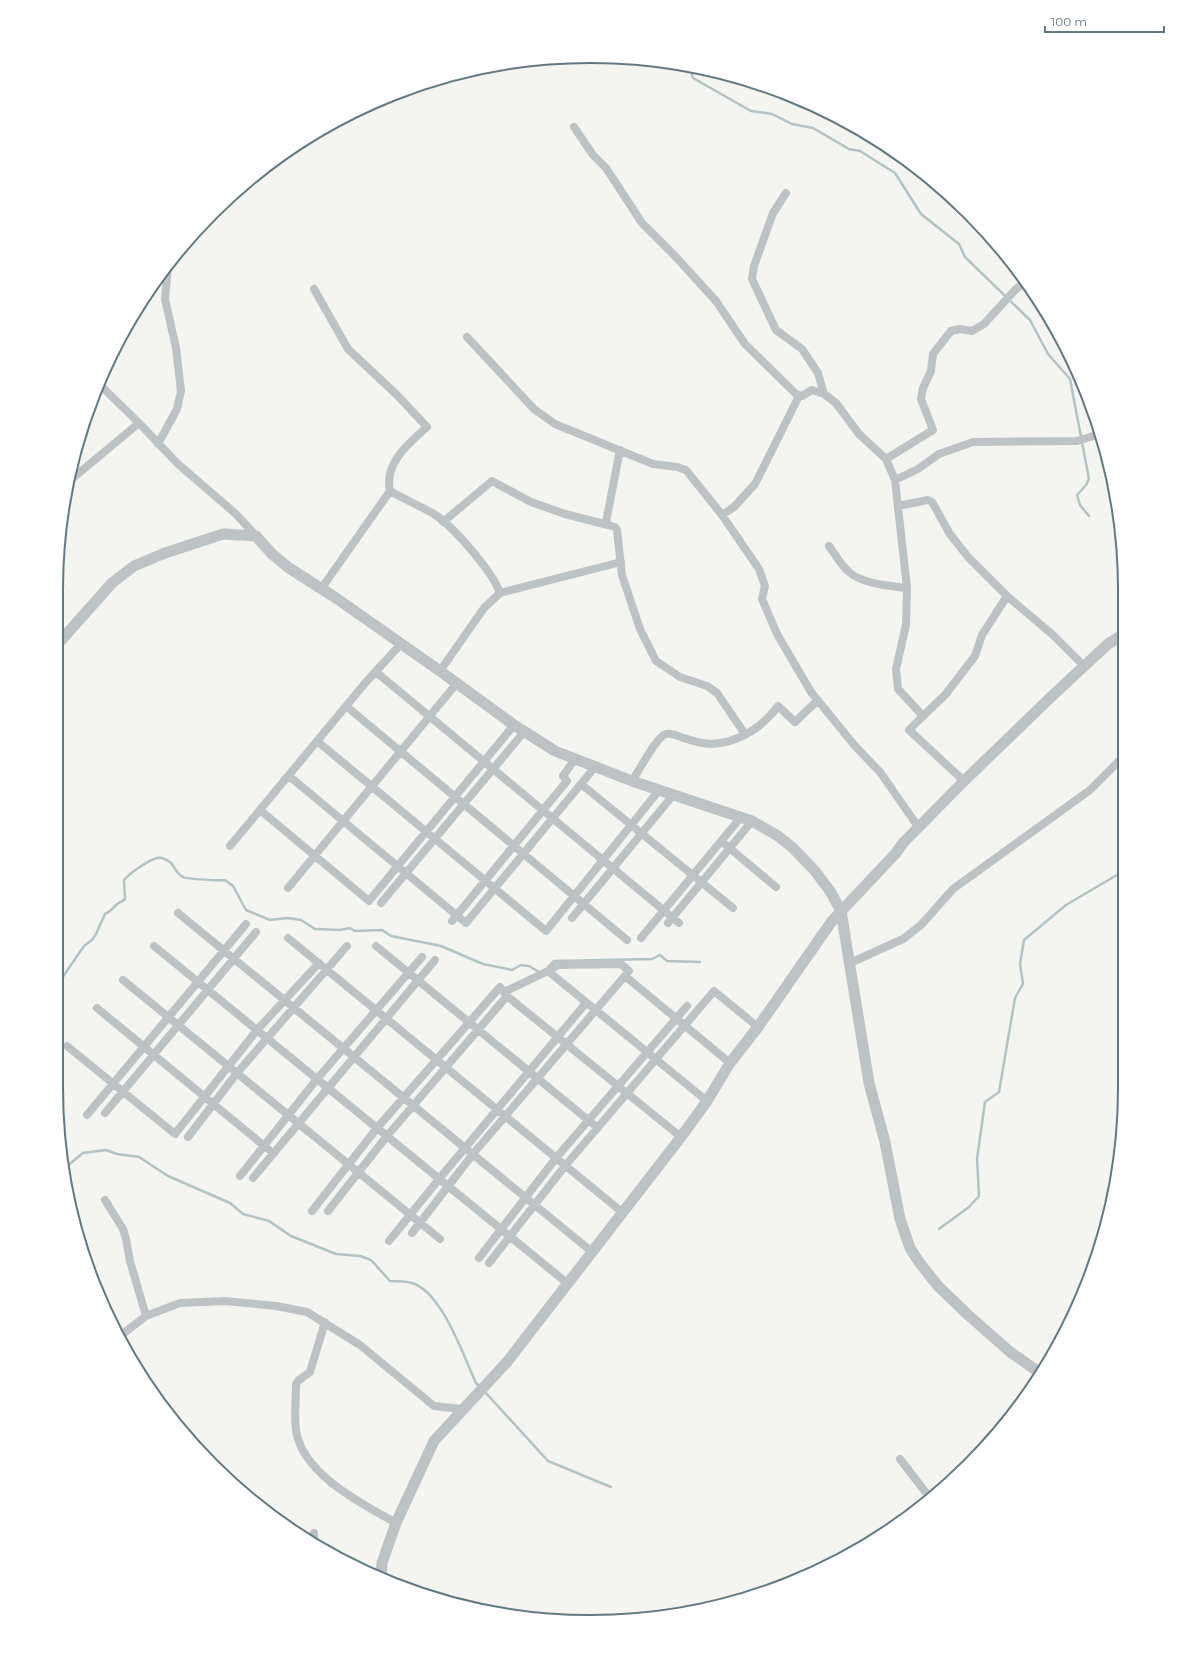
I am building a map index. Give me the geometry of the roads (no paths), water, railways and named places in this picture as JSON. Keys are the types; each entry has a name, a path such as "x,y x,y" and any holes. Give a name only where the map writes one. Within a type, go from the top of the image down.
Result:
{"street":[{"path":"574,127 593,154 606,168 642,223 675,256 716,302 745,344 800,396"},
{"path":"786,193 773,213 754,266 752,279 776,330 802,349 818,373 824,394"},
{"path":"158,444 177,409 181,391 176,348 165,299 167,276"},
{"path":"886,459 933,430 921,399 923,388 932,370 933,354 951,331 960,329 972,331 984,324 1021,286"},
{"path":"314,289 348,349 397,395 427,427 402,450 392,465 388,482 390,491 321,589"},
{"path":"467,337 534,409 555,424 653,464 677,467 686,470 722,515 759,569 765,586 762,599 777,634 811,692 855,746 880,772 919,828"},
{"path":"103,388 178,464 236,514 272,554 289,568 440,671 524,732 555,751 595,767 632,781 752,821 778,836 793,848 819,876 830,891 841,912 869,1083 885,1142 900,1219 910,1248 938,1286 966,1313 1009,1351 1036,1369"},
{"path":"722,515 734,507 755,484 800,396 812,390 824,394 836,403 858,434 886,459 895,480 907,588 906,624 896,669 898,689 923,716"},
{"path":"76,476 139,423"},
{"path":"895,480 918,469 939,454 973,442 1081,439 1094,435"},
{"path":"608,525 606,522 620,450"},
{"path":"443,522 492,481 531,502 565,514 615,527 617,530 622,575 640,630 656,661 680,677 707,686 717,694 745,734"},
{"path":"390,491 435,515 443,522 464,542 496,583 500,593"},
{"path":"898,506 928,500 932,502 950,534 968,557 1007,596 1053,635 1084,666"},
{"path":"63,638 112,583 134,566 223,534 256,536"},
{"path":"829,546 847,571 855,577 884,586 907,588"},
{"path":"440,671 484,608 500,593 621,562"},
{"path":"964,781 909,730 945,695 975,656 982,635 1007,596"},
{"path":"381,1571 382,1563 396,1523 434,1441 507,1362 680,1137 707,1101 730,1064 832,922 896,853 903,843 964,781 1084,666 1108,644 1118,638"},
{"path":"230,846 346,706 400,644"},
{"path":"376,672 664,911 673,922 752,821"},
{"path":"288,888 456,683"},
{"path":"632,781 656,742 665,734 709,744 727,742 753,730 771,716 778,706 795,722 818,700"},
{"path":"346,706 627,940"},
{"path":"260,810 369,901 514,725"},
{"path":"382,903 524,732"},
{"path":"317,741 546,931 660,790"},
{"path":"455,918 567,781 563,776 575,759"},
{"path":"850,963 903,939 921,925 953,889 1090,790 1118,762"},
{"path":"289,776 398,866 455,918 466,923 595,767"},
{"path":"581,784 733,908"},
{"path":"572,918 674,794"},
{"path":"641,938 741,817"},
{"path":"721,841 776,887"},
{"path":"178,913 591,1251"},
{"path":"87,1115 246,924"},
{"path":"105,1112 256,932"},
{"path":"288,938 622,1212"},
{"path":"154,946 567,1283"},
{"path":"188,1137 237,1073 347,946"},
{"path":"376,946 598,1128"},
{"path":"240,1176 317,1079 422,957"},
{"path":"253,1178 435,960"},
{"path":"67,1046 175,1134 257,1030 319,963"},
{"path":"328,1211 386,1136 478,1030 506,994 558,965 621,964 629,970 474,1154 412,1233"},
{"path":"548,971 707,1101"},
{"path":"625,976 730,1064"},
{"path":"123,980 440,1239"},
{"path":"312,1211 377,1128 500,987 506,994 566,1044 680,1137"},
{"path":"489,1263 566,1166 714,991 758,1027"},
{"path":"390,1241 439,1179 586,1003"},
{"path":"479,1258 556,1158 686,1006"},
{"path":"97,1008 273,1154"},
{"path":"105,1200 123,1229 130,1261 146,1316"},
{"path":"124,1333 146,1316 180,1303 225,1301 276,1306 307,1312 360,1344 434,1406 462,1409"},
{"path":"325,1322 310,1372 296,1384 296,1430 304,1452 321,1473 341,1490 396,1523"},
{"path":"900,1459 927,1494"}],"waterway":[{"path":"691,73 693,78 751,111 772,114 792,124 813,128 849,149 860,151 895,173 921,214 959,244 965,257 1030,320 1048,354 1070,379 1089,479 1077,495 1080,505 1089,516"},
{"path":"63,977 84,946 92,940 105,914 125,899 124,880 144,864 159,858 171,863 177,872 183,877 204,880 225,880 233,886 246,910 270,920 288,918 301,920 315,929 340,930 350,928 355,931 382,930 391,936 441,946 483,964 512,970 521,965 529,966 539,972"},
{"path":"939,1229 969,1207 979,1196 977,1159 985,1102 999,1092 1015,998 1023,984 1020,964 1024,940 1066,905 1118,874"},
{"path":"548,967 554,961 652,959 660,955 667,961 700,962"},
{"path":"69,1164 83,1153 106,1150 117,1154 139,1157 168,1176 230,1203 243,1214 269,1221 291,1236 336,1254 360,1256 371,1260 390,1281 404,1281 412,1283 423,1289 433,1298 442,1311 458,1341 476,1383 480,1387"},
{"path":"485,1392 548,1461 611,1487"}]}
